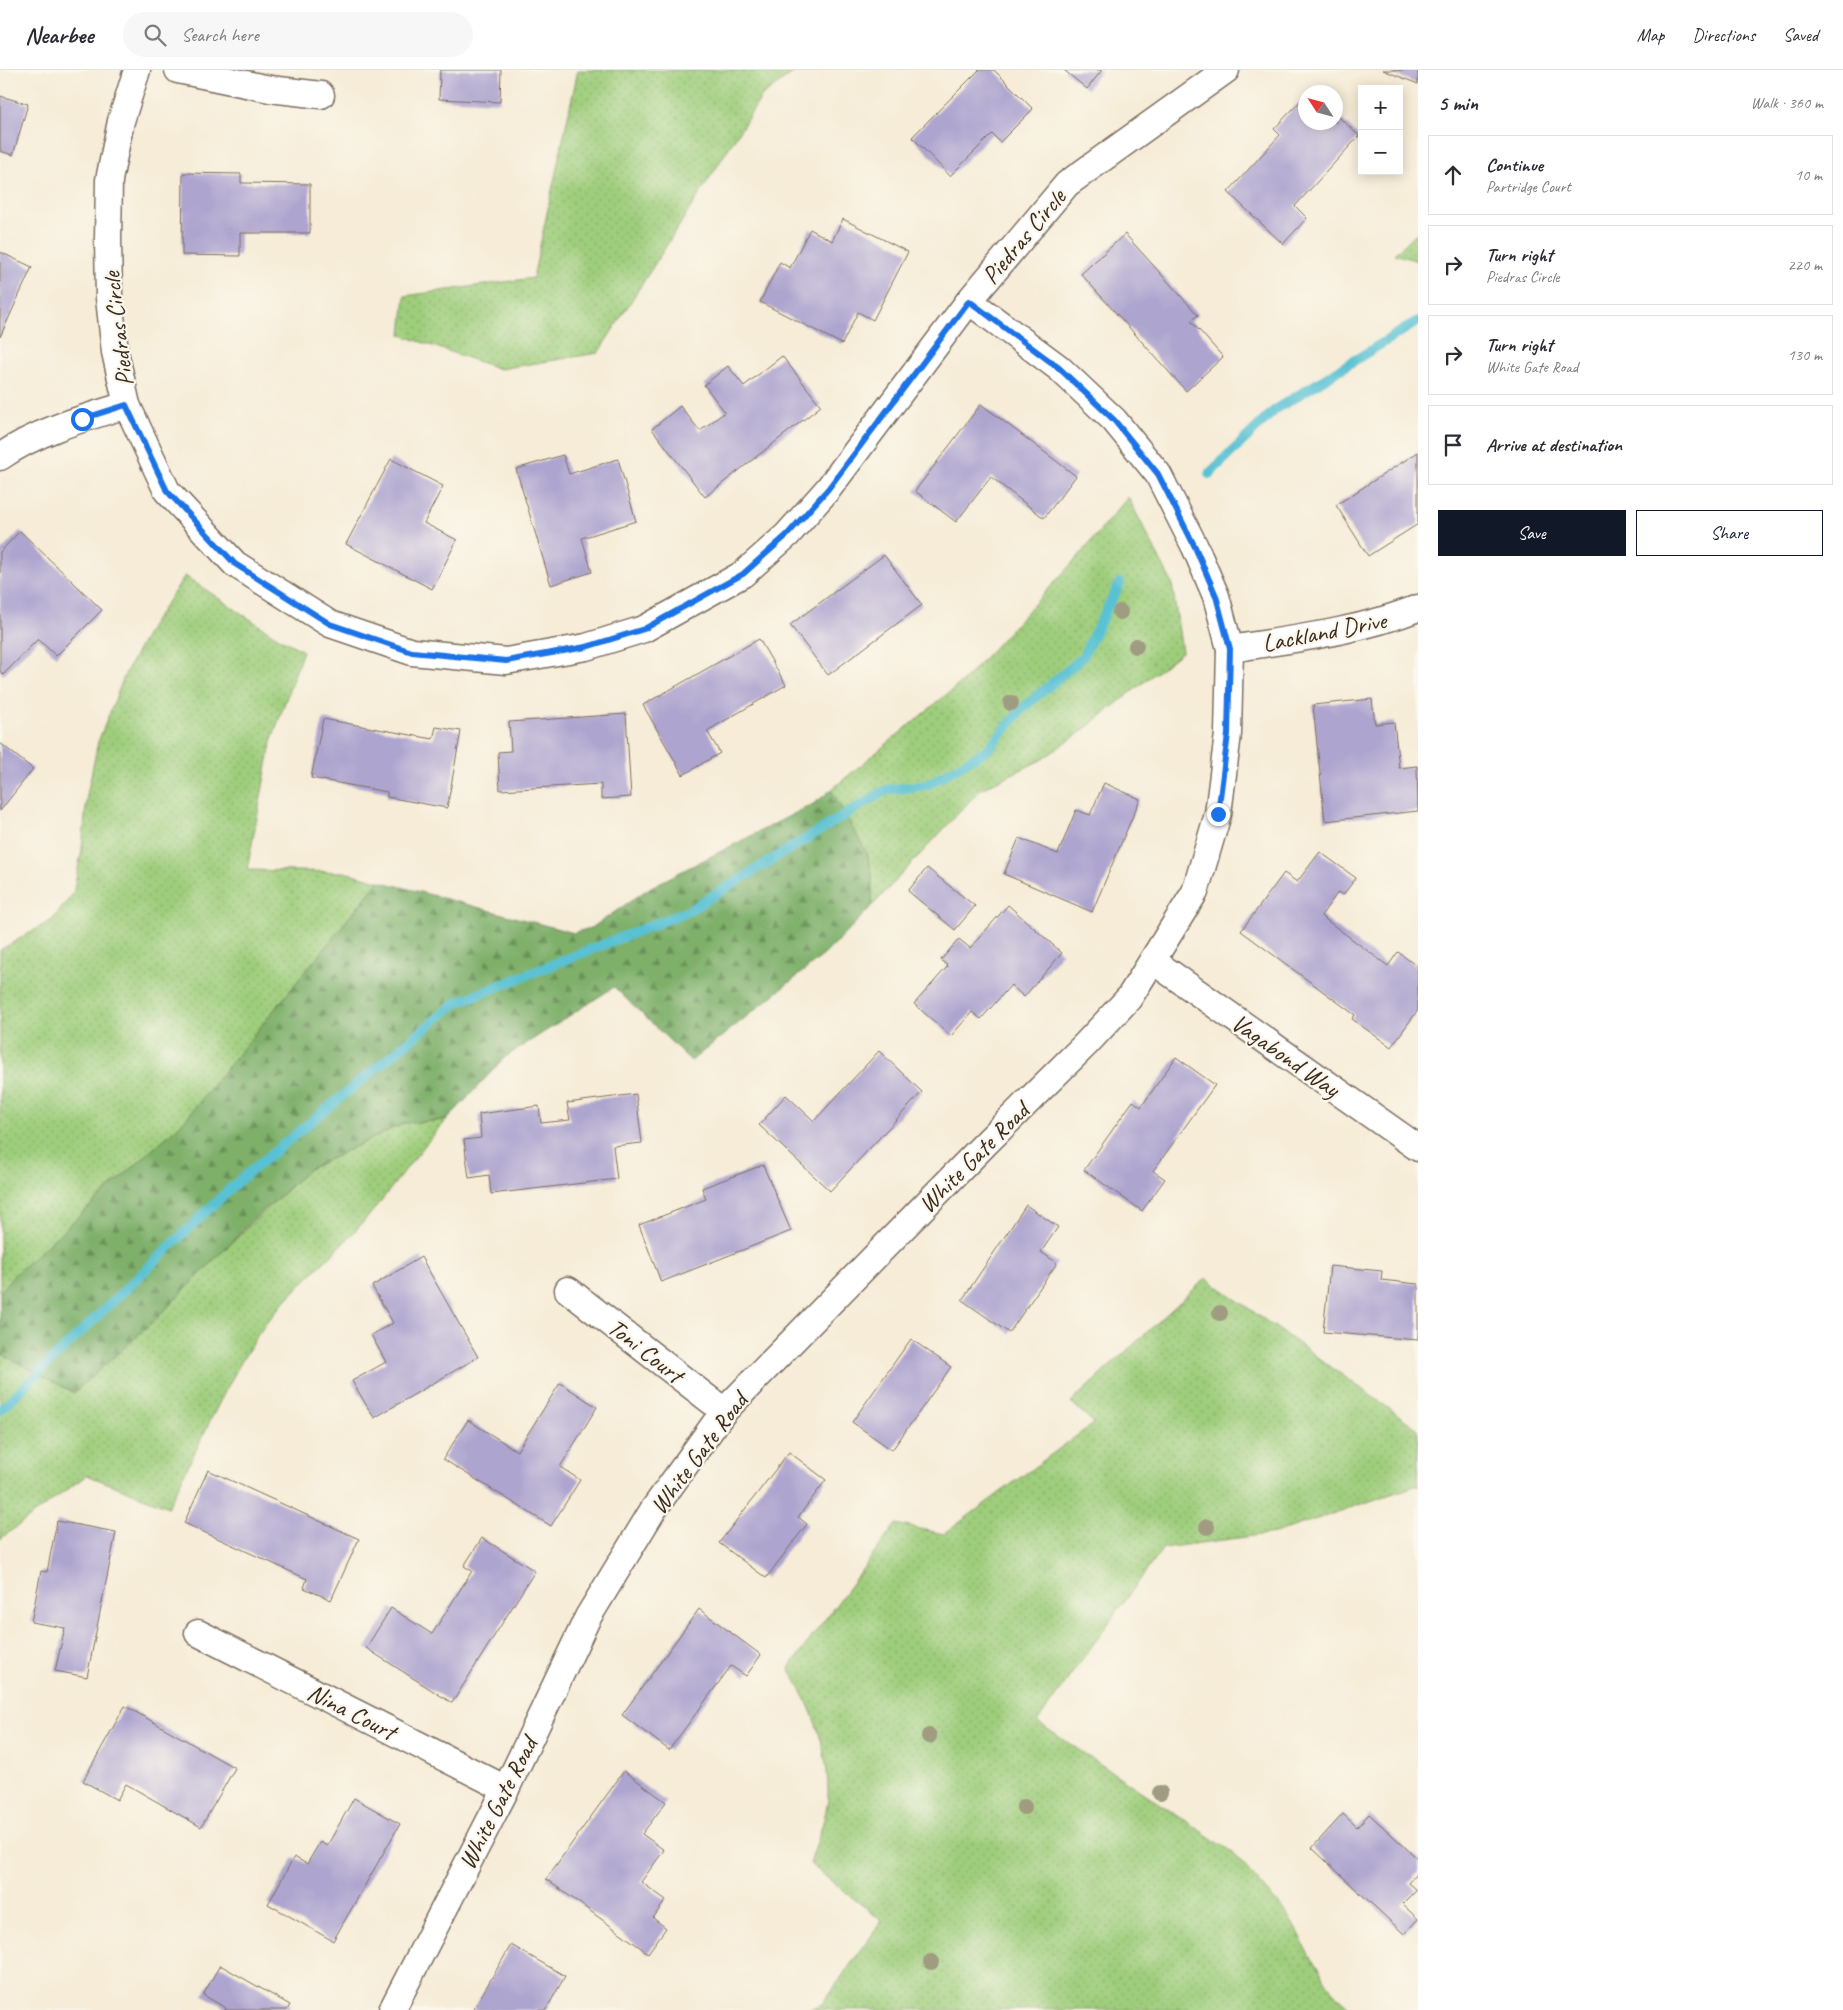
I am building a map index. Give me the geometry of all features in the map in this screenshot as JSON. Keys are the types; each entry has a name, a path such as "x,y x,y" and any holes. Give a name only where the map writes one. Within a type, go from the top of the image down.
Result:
{"street":[{"name":"Piedras Circle","path":"137,70 121,121 109,180 109,298 114,352 126,405 167,491 235,564 330,624 412,652 506,661 586,647 644,629 743,574 787,535 828,489 969,301 1067,184 1226,70"},
{"path":"178,70 270,89 321,95"},
{"name":"White Gate Road","path":"392,2010 506,1789 588,1617 653,1510 724,1411 985,1144 1086,1044 1129,998 1154,961 1194,892 1218,814 1228,734 1230,649 1216,596 1195,547 1158,474 1114,420 1059,368 969,301"},
{"path":"0,457 17,445 82,419 126,405"},
{"name":"Lackland Drive","path":"1230,649 1339,633 1384,622 1418,608"},
{"name":"Vagabond Way","path":"1154,961 1418,1148"},
{"name":"Toni Court","path":"568,1290 724,1411"},
{"name":"Nina Court","path":"198,1633 506,1789"}],"green space":[{"path":"578,70 797,70 762,96 598,353 500,369 401,335 405,296 533,278"},
{"path":"1418,232 1418,261 1394,254"},
{"path":"1128,497 1172,583 1182,652 1082,731 1041,760 981,789 872,906 872,873 831,790 964,680 1078,557"},
{"path":"185,576 274,635 303,651 272,739 247,870 344,872 379,881 184,1121 13,1276 0,1293 0,950 52,920 73,894 82,849 87,795 98,742 126,672 151,626"},
{"path":"831,790 867,853 872,873 872,906 825,954 691,1061 614,987 504,1058 447,1120 404,1123 309,1169 254,1219 157,1318 74,1393 0,1353 0,1293 13,1276 184,1121 379,881 574,933 593,927 651,887 815,803"},
{"path":"447,1120 358,1228 291,1295 266,1323 231,1380 168,1507 87,1475 0,1539 0,1353 74,1392 309,1169 405,1123"},
{"path":"1206,1278 1418,1429 1418,1485 1275,1533 1163,1548 1037,1722 1232,1852 1288,1915 1312,1959 1337,1996 1352,2010 808,2010 822,2004 882,1921 810,1864 825,1813 828,1798 828,1780 818,1730 798,1683 789,1668 896,1524 944,1534 1094,1423 1071,1402"}],"building":[{"path":"440,70 501,70 500,102 439,99"},
{"path":"979,70 994,70 1033,109 1000,142 992,134 950,176 912,137"},
{"path":"1064,70 1102,70 1087,89"},
{"path":"1383,70 1418,70 1418,84"},
{"path":"0,96 28,104 13,155 0,151"},
{"path":"1298,104 1298,130 1343,130 1343,121 1358,135 1295,206 1307,218 1283,244 1228,192 1280,135 1274,129"},
{"path":"183,173 241,174 241,183 310,184 310,233 240,233 240,256 182,255"},
{"path":"843,219 908,252 873,320 858,312 842,344 760,302 780,262 790,268 810,229 832,241"},
{"path":"1125,234 1198,315 1191,321 1223,357 1186,391 1081,274"},
{"path":"0,252 32,267 0,337"},
{"path":"782,356 821,406 705,497 652,429 680,406 700,431 725,412 704,385 728,366 744,386"},
{"path":"981,404 1076,476 1044,518 991,477 956,522 915,491"},
{"path":"1418,452 1418,524 1368,556 1336,505"},
{"path":"563,455 569,474 618,459 636,521 582,538 592,572 551,585 516,469"},
{"path":"391,459 443,486 424,523 457,540 432,589 346,544"},
{"path":"20,531 102,610 56,656 38,639 3,675 0,671 0,552"},
{"path":"884,555 922,605 828,675 790,625"},
{"path":"759,639 786,685 707,731 720,753 683,775 643,705"},
{"path":"1372,699 1375,724 1394,722 1399,768 1417,766 1418,811 1325,821 1313,705"},
{"path":"626,714 631,797 601,799 601,784 500,790 498,752 511,751 509,722"},
{"path":"323,719 433,739 436,727 461,731 447,808 387,797 387,792 311,778"},
{"path":"0,743 33,769 0,811"},
{"path":"1104,783 1140,799 1092,912 1004,874 1019,838 1058,854 1076,810 1090,815"},
{"path":"1320,852 1356,878 1343,895 1338,892 1321,916 1388,966 1398,952 1418,967 1418,1010 1391,1047 1352,1019 1355,1015 1241,931 1284,873 1297,882"},
{"path":"927,868 975,906 955,930 908,891"},
{"path":"1008,905 1062,953 1024,997 1011,985 981,1019 972,1012 951,1036 914,1004 948,966 941,960 959,939 970,948"},
{"path":"879,1051 922,1092 830,1191 759,1125 786,1095 814,1121"},
{"path":"1176,1057 1215,1085 1153,1171 1165,1179 1142,1211 1084,1170 1133,1101 1141,1107"},
{"path":"636,1094 642,1143 613,1146 617,1179 491,1194 489,1175 469,1178 464,1140 481,1138 479,1114 539,1106 541,1123 570,1120 567,1103"},
{"path":"763,1165 791,1231 661,1282 639,1225 706,1199 702,1188"},
{"path":"1026,1205 1058,1227 1041,1252 1057,1263 1009,1333 962,1300"},
{"path":"421,1257 478,1357 374,1418 352,1381 386,1362 371,1335 393,1323 372,1286"},
{"path":"1330,1266 1382,1271 1381,1280 1418,1284 1418,1340 1323,1332"},
{"path":"911,1339 951,1367 892,1450 852,1422"},
{"path":"560,1383 597,1407 560,1467 580,1480 551,1526 443,1459 468,1420 517,1451"},
{"path":"789,1452 826,1480 798,1517 807,1524 766,1578 719,1543"},
{"path":"208,1470 359,1539 331,1600 304,1588 307,1579 184,1523"},
{"path":"57,1521 116,1532 87,1677 55,1671 65,1628 31,1622 41,1571 47,1572"},
{"path":"482,1538 535,1571 452,1703 366,1648 391,1608 432,1634 472,1571 464,1566"},
{"path":"699,1609 761,1655 746,1676 731,1666 669,1750 622,1715"},
{"path":"125,1706 235,1768 201,1827 126,1784 117,1800 83,1781"},
{"path":"624,1771 666,1802 642,1834 664,1850 641,1882 666,1900 653,1918 666,1928 648,1953 546,1879"},
{"path":"354,1798 400,1824 333,1941 268,1904 294,1857 307,1864 320,1842 327,1846"},
{"path":"1343,1814 1357,1827 1369,1814 1418,1859 1418,1872 1408,1883 1416,1890 1402,1904 1418,1919 1404,1934 1312,1848"},
{"path":"511,1945 565,1976 546,2010 473,2010"},
{"path":"220,1965 290,2005 287,2010 225,2010 226,2008 203,1995"}],"waterway":[{"path":"1209,474 1276,409 1418,321"},
{"path":"0,1410 235,1184 456,1003 688,911 886,790 927,785 987,750 1023,708 1082,658 1120,583"}],"route":[{"path":"82,419 126,405 167,491 235,564 330,624 412,652 506,661 586,647 644,629 743,574 787,535 828,489 969,301 1059,368 1114,420 1158,474 1195,547 1216,596 1230,649 1228,734 1218,814"}]}
